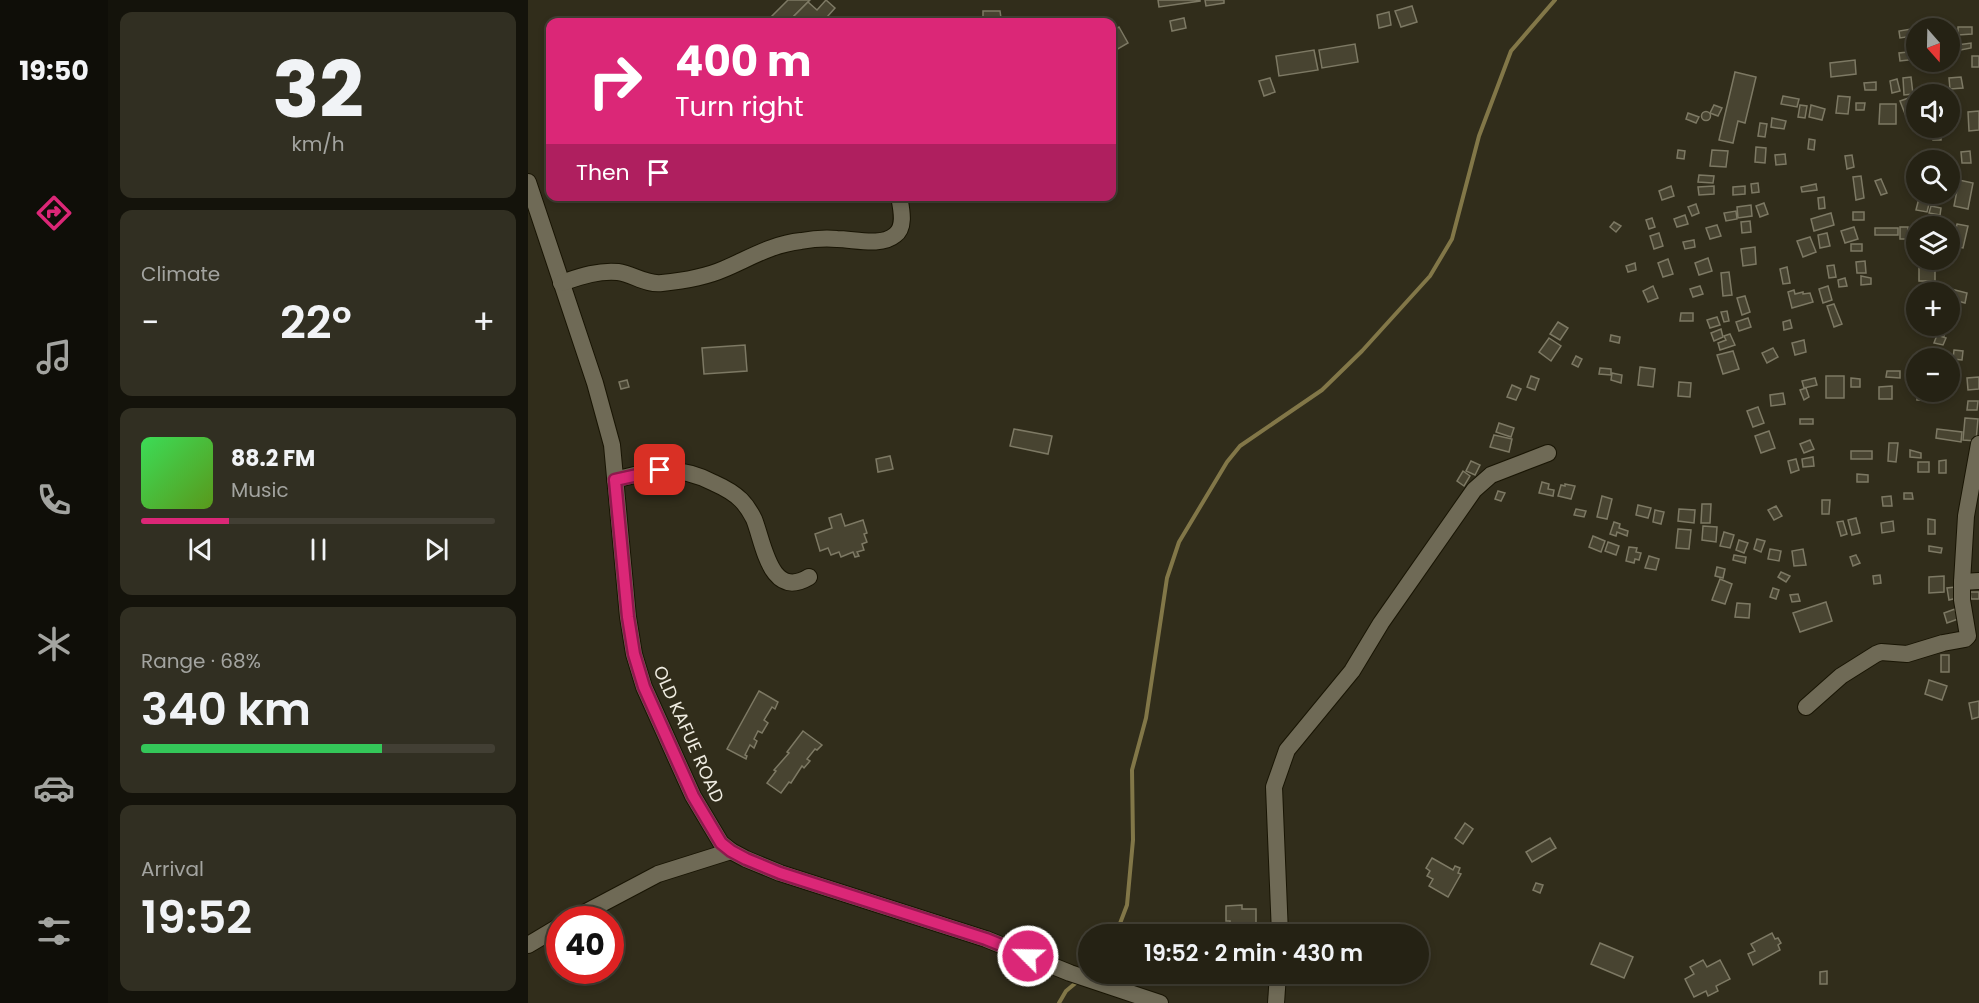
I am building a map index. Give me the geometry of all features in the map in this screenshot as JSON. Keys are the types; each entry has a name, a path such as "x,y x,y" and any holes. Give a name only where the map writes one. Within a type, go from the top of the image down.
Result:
{"street":[{"name":"OLD KAFUE ROAD","path":"528,182 596,383 612,446 628,617 634,654 644,687 693,796 721,843 731,851 780,873 986,939 1070,973 1160,1003"},
{"path":"561,283 598,272 620,272 644,281 659,283 710,274 756,253 800,241 835,238 874,241 892,238 898,233 901,224 900,201"},
{"path":"1806,707 1841,676 1876,654 1881,652 1907,654 1965,639 1968,636 1962,600 1971,582 1966,516 1979,444"},
{"path":"1280,924 1274,787 1287,750 1352,671 1382,623 1474,490 1491,475 1548,453"},
{"path":"615,480 660,470 678,470 701,476 729,490 741,500 753,516 769,563 783,581 801,582 809,577"},
{"path":"597,906 658,874 731,851"},
{"path":"528,945 546,934"},
{"path":"1276,1003 1277,984"}],"building":[{"path":"788,0 810,0 792,18 771,17"},
{"path":"826,0 835,8 828,18 792,18 808,2 817,10"},
{"path":"1158,0 1200,0 1200,1 1159,7"},
{"path":"1205,0 1224,0 1224,3 1206,6"},
{"path":"1412,6 1417,22 1401,27 1395,11"},
{"path":"983,11 1000,11 1001,18 983,18"},
{"path":"1389,12 1391,25 1379,28 1377,15"},
{"path":"1184,18 1186,28 1172,31 1170,21"},
{"path":"1119,27 1128,43 1116,50 1116,29"},
{"path":"1960,27 1972,27 1972,34 1960,35"},
{"path":"1906,30 1906,37 1900,38 1899,31"},
{"path":"1971,43 1971,48 1960,50 1960,45"},
{"path":"1355,44 1358,62 1322,68 1319,50"},
{"path":"1314,50 1318,70 1279,76 1276,56"},
{"path":"1906,52 1906,60 1900,61 1899,53"},
{"path":"1972,56 1979,56 1979,67 1972,67"},
{"path":"1855,60 1856,74 1831,77 1830,63"},
{"path":"1735,72 1756,77 1745,123 1738,121 1733,143 1719,140"},
{"path":"1911,77 1912,84 1906,84 1906,95 1904,95 1903,78"},
{"path":"1961,77 1963,88 1960,88 1960,84 1950,84 1949,78"},
{"path":"1270,78 1275,92 1264,96 1259,81"},
{"path":"1897,79 1900,91 1892,93 1890,81"},
{"path":"1876,82 1876,90 1865,90 1864,83"},
{"path":"1783,96 1799,99 1797,107 1781,104"},
{"path":"1838,96 1850,97 1848,114 1836,113"},
{"path":"1906,99 1906,116 1900,101"},
{"path":"1856,103 1865,103 1864,110 1856,110"},
{"path":"1880,104 1896,104 1896,124 1879,124"},
{"path":"1714,105 1722,108 1718,116 1710,113"},
{"path":"1800,105 1807,106 1805,118 1798,117"},
{"path":"1811,105 1825,109 1822,120 1809,117"},
{"path":"1706,111 1711,116 1706,121 1701,116"},
{"path":"1979,111 1979,130 1969,131 1968,112"},
{"path":"1688,113 1699,117 1696,123 1686,119"},
{"path":"1772,118 1786,121 1784,129 1771,127"},
{"path":"1760,123 1767,124 1765,137 1758,136"},
{"path":"1809,139 1815,140 1814,150 1808,149"},
{"path":"1756,147 1766,148 1765,163 1755,162"},
{"path":"1678,150 1685,151 1684,159 1677,158"},
{"path":"1712,150 1728,151 1726,167 1710,166"},
{"path":"1970,151 1971,163 1962,163 1961,152"},
{"path":"1785,154 1786,164 1776,165 1775,155"},
{"path":"1852,155 1854,167 1847,169 1845,156"},
{"path":"1699,175 1714,176 1713,183 1698,182"},
{"path":"1861,176 1864,198 1856,200 1853,177"},
{"path":"1881,179 1887,193 1881,195 1875,181"},
{"path":"1960,180 1973,183 1968,209 1954,206 1960,204"},
{"path":"1758,183 1759,192 1752,193 1751,184"},
{"path":"1816,184 1817,190 1802,192 1801,187"},
{"path":"1671,186 1674,196 1662,200 1659,191"},
{"path":"1714,186 1714,194 1699,195 1698,187"},
{"path":"1745,186 1745,194 1733,195 1733,187"},
{"path":"1824,197 1825,208 1819,209 1818,198"},
{"path":"1764,203 1768,214 1760,217 1756,206"},
{"path":"1696,204 1699,213 1692,216 1688,207"},
{"path":"1918,204 1929,204 1927,212 1916,210"},
{"path":"1751,205 1752,216 1738,218 1737,207"},
{"path":"1931,206 1941,208 1940,215 1929,213"},
{"path":"1736,211 1737,219 1726,221 1724,213"},
{"path":"1853,212 1864,212 1864,220 1853,220"},
{"path":"1831,213 1834,225 1814,231 1811,219"},
{"path":"1685,215 1688,224 1677,227 1674,219"},
{"path":"1652,218 1655,227 1649,229 1646,220"},
{"path":"1750,221 1751,232 1742,233 1741,222"},
{"path":"1614,222 1621,226 1616,232 1610,227"},
{"path":"1717,225 1721,236 1710,239 1706,228"},
{"path":"1960,225 1968,226 1963,248 1960,247"},
{"path":"1854,227 1858,239 1845,243 1841,231"},
{"path":"1900,227 1906,227 1906,239 1900,239"},
{"path":"1875,228 1898,228 1898,235 1875,235"},
{"path":"1659,233 1663,246 1654,249 1650,236"},
{"path":"1827,233 1830,246 1820,248 1818,235"},
{"path":"1810,237 1816,252 1803,257 1797,241"},
{"path":"1694,240 1695,247 1685,249 1683,242"},
{"path":"1851,244 1862,244 1862,251 1851,251"},
{"path":"1755,247 1756,264 1743,266 1741,249"},
{"path":"1708,258 1712,271 1699,275 1695,263"},
{"path":"1668,259 1673,274 1663,277 1658,263"},
{"path":"1865,261 1866,273 1857,273 1856,262"},
{"path":"1635,263 1636,270 1628,272 1626,266"},
{"path":"1834,265 1836,277 1829,278 1827,266"},
{"path":"1787,267 1790,283 1783,284 1780,269"},
{"path":"1919,270 1935,270 1935,281 1919,281"},
{"path":"1729,272 1732,295 1723,296 1721,273"},
{"path":"1861,276 1871,278 1871,284 1861,285"},
{"path":"1845,278 1847,286 1839,287 1838,280"},
{"path":"1653,286 1658,298 1648,302 1643,291"},
{"path":"1700,286 1703,294 1693,297 1690,289"},
{"path":"1828,286 1832,300 1823,303 1819,289"},
{"path":"1794,290 1795,294 1810,293 1813,302 1792,308 1788,292"},
{"path":"1960,291 1967,293 1965,303 1960,302"},
{"path":"1745,296 1750,312 1742,315 1737,298"},
{"path":"1834,304 1842,324 1834,327 1827,306"},
{"path":"1727,311 1729,321 1724,322 1721,312"},
{"path":"1681,313 1693,313 1693,321 1680,321"},
{"path":"1717,317 1720,325 1710,328 1707,320"},
{"path":"1748,318 1751,327 1739,331 1736,322"},
{"path":"1790,320 1792,328 1784,330 1783,322"},
{"path":"1558,322 1568,328 1560,340 1550,334"},
{"path":"1721,329 1723,337 1714,341 1711,333"},
{"path":"1730,334 1735,345 1720,350 1718,343 1726,340 1724,336"},
{"path":"1611,335 1620,337 1619,343 1610,341"},
{"path":"1937,336 1946,338 1943,345 1934,343"},
{"path":"1549,338 1561,346 1551,361 1539,352"},
{"path":"1804,340 1806,352 1795,355 1792,343"},
{"path":"745,345 747,371 704,374 702,348"},
{"path":"1773,348 1778,357 1767,363 1762,353"},
{"path":"1733,351 1739,369 1723,374 1717,355"},
{"path":"1960,351 1963,351 1962,360 1960,360"},
{"path":"1576,356 1582,359 1578,367 1572,364"},
{"path":"1640,367 1655,369 1653,387 1638,385"},
{"path":"1600,368 1611,369 1611,375 1599,374"},
{"path":"1887,371 1900,371 1900,378 1886,377"},
{"path":"1612,373 1622,375 1621,383 1611,380"},
{"path":"1531,376 1539,379 1535,390 1527,387"},
{"path":"1826,376 1844,376 1844,398 1826,398"},
{"path":"1979,377 1979,389 1968,390 1967,378"},
{"path":"1815,378 1817,385 1804,388 1802,381"},
{"path":"1851,378 1860,379 1860,387 1851,387"},
{"path":"627,380 629,387 621,389 619,382"},
{"path":"1679,382 1691,383 1690,397 1678,396"},
{"path":"1512,385 1521,389 1516,400 1507,397"},
{"path":"1892,386 1892,399 1879,399 1879,387"},
{"path":"1806,388 1809,397 1804,400 1800,390"},
{"path":"1783,393 1785,404 1771,406 1770,395"},
{"path":"1968,401 1978,401 1977,410 1967,410"},
{"path":"1758,407 1764,423 1753,427 1747,411"},
{"path":"1965,418 1978,419 1976,441 1963,440"},
{"path":"1800,419 1813,419 1813,424 1800,424"},
{"path":"1499,423 1514,428 1511,437 1496,432"},
{"path":"1014,429 1052,436 1048,454 1010,446"},
{"path":"1937,429 1962,432 1961,442 1936,438"},
{"path":"1769,431 1775,448 1761,453 1755,436"},
{"path":"1494,435 1512,439 1509,452 1490,447"},
{"path":"1810,440 1814,449 1804,453 1800,444"},
{"path":"1889,443 1898,443 1896,462 1888,461"},
{"path":"1910,450 1921,453 1921,458 1910,457"},
{"path":"1851,451 1872,451 1872,459 1851,459"},
{"path":"890,456 893,469 878,472 876,459"},
{"path":"1813,457 1814,466 1803,467 1802,459"},
{"path":"1796,459 1799,470 1791,473 1788,461"},
{"path":"1946,460 1946,473 1939,473 1939,461"},
{"path":"1471,461 1480,465 1475,475 1466,471"},
{"path":"1918,462 1929,462 1929,472 1918,472"},
{"path":"1463,471 1470,476 1464,486 1457,481"},
{"path":"1857,474 1868,475 1868,482 1857,482"},
{"path":"1542,482 1549,484 1548,489 1554,490 1553,496 1539,493"},
{"path":"1565,484 1575,486 1571,499 1558,496 1561,485 1565,486"},
{"path":"1498,491 1505,493 1501,501 1495,499"},
{"path":"1904,493 1912,493 1913,499 1904,499"},
{"path":"1602,496 1612,499 1607,519 1597,517"},
{"path":"1891,496 1892,506 1883,506 1882,497"},
{"path":"1822,500 1830,500 1829,514 1822,514"},
{"path":"1702,504 1711,504 1710,523 1701,523"},
{"path":"1638,505 1651,508 1648,518 1636,515"},
{"path":"1776,506 1782,516 1774,520 1768,510"},
{"path":"1576,509 1586,511 1584,517 1574,515"},
{"path":"1679,509 1695,510 1694,523 1678,521"},
{"path":"1655,510 1664,512 1661,524 1653,522"},
{"path":"841,514 845,526 863,520 867,542 862,544 864,550 857,552 859,556 855,557 853,552 841,557 839,552 831,555 828,548 820,551 815,534 832,528 829,518"},
{"path":"1856,518 1860,533 1852,535 1848,520"},
{"path":"1928,519 1935,520 1935,534 1928,534"},
{"path":"1843,521 1847,534 1841,536 1837,522"},
{"path":"1893,521 1894,531 1882,533 1881,523"},
{"path":"1614,522 1620,524 1619,528 1628,531 1627,536 1617,532 1616,536 1610,534"},
{"path":"1703,526 1717,527 1716,542 1702,540"},
{"path":"1678,529 1691,530 1689,549 1676,548"},
{"path":"1724,532 1734,535 1730,548 1720,546"},
{"path":"1593,536 1605,541 1601,552 1589,547"},
{"path":"1757,539 1765,541 1761,552 1754,549"},
{"path":"1739,540 1748,543 1744,553 1736,550"},
{"path":"1608,542 1619,546 1616,555 1605,551"},
{"path":"1929,546 1942,548 1941,553 1929,551"},
{"path":"1629,547 1637,548 1636,552 1641,553 1639,560 1635,559 1634,563 1626,561"},
{"path":"1770,549 1781,551 1779,561 1768,559"},
{"path":"1803,549 1806,565 1794,566 1792,551"},
{"path":"1734,555 1746,557 1745,563 1733,560"},
{"path":"1856,555 1860,563 1853,566 1850,557"},
{"path":"1649,556 1659,559 1656,570 1645,568"},
{"path":"1717,567 1725,569 1723,578 1715,576"},
{"path":"1781,572 1790,576 1786,582 1778,577"},
{"path":"1880,575 1881,583 1874,584 1873,576"},
{"path":"1944,576 1944,592 1929,593 1929,577"},
{"path":"1720,579 1732,584 1725,604 1712,600"},
{"path":"1955,587 1957,598 1949,600 1947,588"},
{"path":"1773,588 1779,590 1776,599 1770,597"},
{"path":"1970,592 1979,592 1979,599 1971,599"},
{"path":"1798,594 1800,601 1792,602 1790,595"},
{"path":"1826,602 1832,621 1800,632 1793,613"},
{"path":"1737,603 1750,604 1749,618 1735,617"},
{"path":"1955,609 1958,619 1947,623 1944,613"},
{"path":"1941,655 1949,655 1949,672 1941,672"},
{"path":"1929,680 1947,686 1942,700 1925,694"},
{"path":"759,691 778,702 775,709 772,707 764,720 768,723 762,733 758,731 754,739 757,741 754,748 750,745 745,755 746,759 727,749"},
{"path":"1979,701 1979,717 1972,719 1969,703"},
{"path":"803,731 822,745 817,750 815,749 807,759 810,761 804,768 802,766 781,793 767,783"},
{"path":"1465,823 1473,829 1463,844 1455,838"},
{"path":"1550,838 1556,848 1532,862 1526,852"},
{"path":"1432,858 1453,870 1455,866 1460,868 1458,873 1461,874 1448,897 1429,886 1433,879 1427,876 1430,871 1426,868"},
{"path":"1536,883 1543,885 1540,893 1533,890"},
{"path":"1242,905 1242,909 1256,909 1256,924 1230,924 1230,921 1226,921 1226,906"},
{"path":"1772,933 1781,943 1778,945 1780,950 1753,965 1748,954 1755,951 1751,944"},
{"path":"1600,943 1633,957 1624,978 1591,964"},
{"path":"1703,960 1707,967 1720,960 1730,979 1716,986 1718,991 1708,996 1706,991 1694,997 1685,979 1694,974 1690,967"},
{"path":"1827,971 1827,984 1820,984 1820,972"}],"waterway":[{"path":"1120,924 1127,905 1133,840 1132,770 1146,718 1167,578 1179,542 1227,462 1240,446 1322,390 1362,351 1430,276 1452,239 1479,136 1511,51 1555,0"},
{"path":"1059,1003 1066,991 1078,981"}],"route":[{"path":"660,470 615,480 628,617 634,654 644,687 673,756 693,796 721,843 746,859 780,873 986,939 1028,956"}]}
